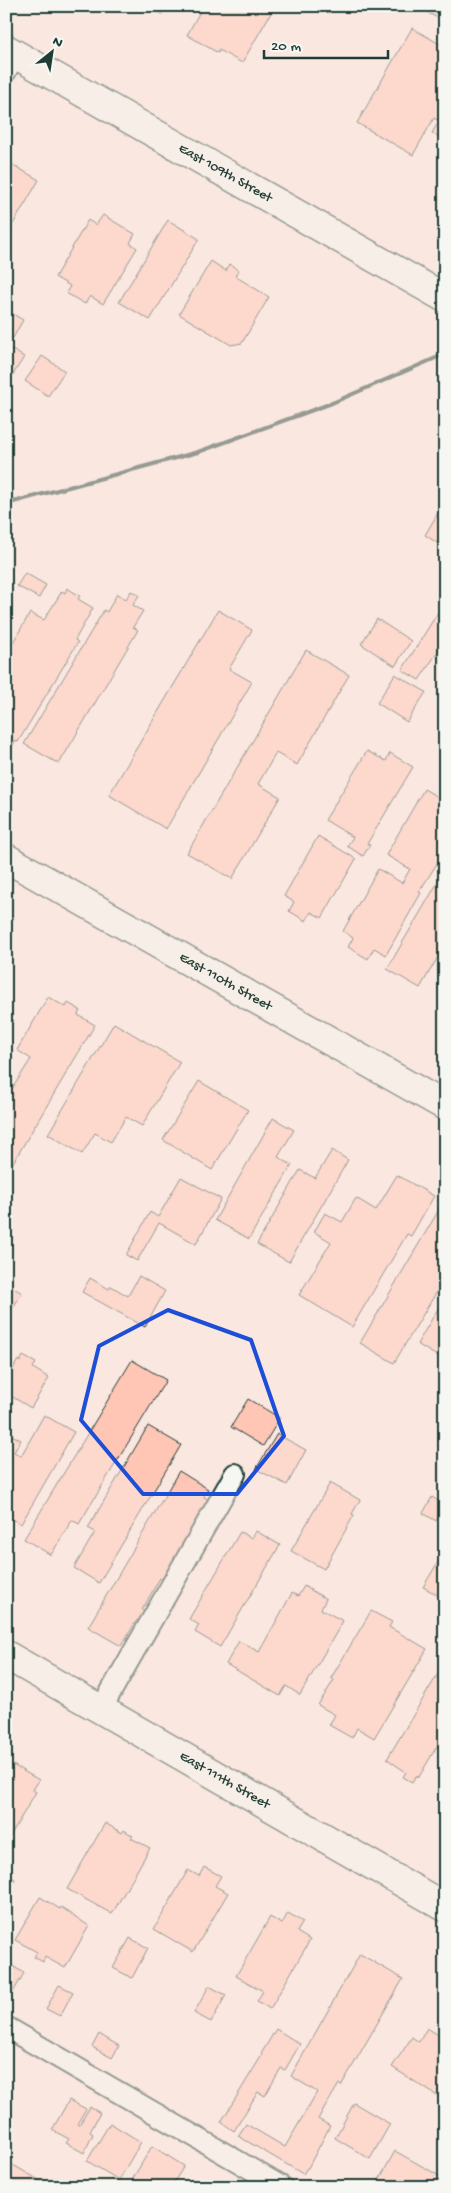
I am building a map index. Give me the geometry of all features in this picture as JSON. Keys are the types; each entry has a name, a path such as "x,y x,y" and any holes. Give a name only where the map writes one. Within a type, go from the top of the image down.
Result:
{"street":[{"name":"East 109th Street","path":"9,58 445,298"},
{"name":"East 110th Street","path":"6,858 445,1106"},
{"name":"East 111th Street","path":"6,1655 445,1907"}],"lane":[{"path":"101,1709 234,1474"},
{"path":"6,2027 282,2187"}],"highlighted area":[{"path":"168,1310 251,1340 284,1436 237,1494 143,1494 81,1420 99,1346"}],"building":[{"path":"147,6 166,6 162,14"},
{"path":"203,6 275,6 242,63 219,50 218,53 187,35"},
{"path":"417,6 445,6 445,22 417,7"},
{"path":"412,28 445,47 445,140 432,133 439,121 434,118 413,155 357,123"},
{"path":"6,161 39,180 6,236"},
{"path":"103,215 135,234 130,243 137,248 103,304 90,296 85,304 66,293 70,286 55,277 88,220 96,225"},
{"path":"168,220 199,239 150,320 119,302"},
{"path":"211,261 226,271 229,264 239,270 235,276 269,297 242,343 231,345 179,314"},
{"path":"8,311 23,320 13,338 6,334"},
{"path":"6,346 24,357 6,386"},
{"path":"42,356 65,371 48,396 25,381"},
{"path":"445,501 445,548 425,535"},
{"path":"25,573 46,585 39,598 17,586"},
{"path":"67,588 80,596 78,599 93,608 75,640 78,642 18,742 15,741 10,751 6,749 6,647 9,649 30,613 44,620 62,591 65,593"},
{"path":"131,591 139,595 133,605 143,611 133,627 138,630 59,764 24,744 104,610 107,612 117,594 126,599"},
{"path":"445,601 445,641 419,680 402,670"},
{"path":"218,610 252,630 229,669 252,682 166,829 109,795"},
{"path":"377,619 411,641 395,666 361,644"},
{"path":"306,650 349,675 297,765 276,753 258,784 280,797 232,879 187,853"},
{"path":"395,674 426,692 407,722 377,703"},
{"path":"367,751 386,761 390,753 413,767 367,844 370,845 363,856 347,846 353,837 325,820"},
{"path":"424,789 445,801 445,851 419,892 421,893 386,955 374,948 368,959 348,947 353,938 343,931 378,869 402,883 410,869 386,855"},
{"path":"318,836 356,859 322,918 311,912 306,921 289,911 294,902 284,896"},
{"path":"445,870 445,945 420,988 387,969"},
{"path":"48,997 66,1007 68,1003 80,1010 78,1015 95,1025 11,1166 6,1163 6,1098 31,1059 17,1050"},
{"path":"114,1023 180,1062 142,1126 126,1117 111,1142 95,1133 82,1154 48,1134"},
{"path":"199,1081 248,1110 212,1170 163,1140"},
{"path":"273,1118 294,1130 278,1157 292,1165 249,1239 215,1220"},
{"path":"332,1150 348,1160 289,1262 257,1244 300,1170 315,1178"},
{"path":"397,1175 434,1196 411,1236 407,1234 352,1327 299,1295 331,1242 314,1232 325,1213 342,1222 356,1198 376,1210"},
{"path":"181,1177 221,1199 196,1244 159,1223 137,1261 126,1255 150,1212 158,1217"},
{"path":"443,1203 445,1204 445,1278 394,1363 360,1343"},
{"path":"139,1276 165,1291 145,1327 82,1292 90,1278 109,1289 111,1286 128,1296"},
{"path":"7,1284 22,1293 6,1319 6,1286"},
{"path":"445,1297 445,1361 417,1344"},
{"path":"23,1356 36,1363 33,1368 49,1378 31,1408 6,1393 6,1381 18,1360 20,1362"},
{"path":"132,1360 166,1380 79,1524 72,1520 51,1555 24,1539"},
{"path":"248,1399 280,1418 263,1446 231,1427"},
{"path":"44,1415 74,1432 21,1524 6,1516 6,1432 21,1440 14,1452 21,1456"},
{"path":"148,1426 181,1445 99,1583 74,1568 95,1532 88,1528"},
{"path":"277,1434 306,1450 287,1485 256,1469"},
{"path":"179,1471 208,1489 204,1497 210,1501 170,1584 160,1578 142,1610 147,1613 141,1622 137,1620 121,1646 88,1627"},
{"path":"330,1483 360,1500 352,1514 354,1515 324,1569 291,1551"},
{"path":"432,1497 445,1505 436,1521 423,1513"},
{"path":"256,1531 280,1545 220,1647 195,1632 199,1625 189,1619 240,1532 252,1538"},
{"path":"445,1553 445,1599 423,1587"},
{"path":"304,1586 326,1599 321,1609 343,1621 300,1695 286,1686 280,1696 226,1664 239,1641 259,1652 292,1593 298,1596"},
{"path":"371,1611 392,1622 389,1627 427,1649 374,1738 357,1728 352,1738 329,1725 335,1715 318,1705 334,1680 331,1678"},
{"path":"445,1662 445,1735 441,1741 444,1742 440,1748 437,1746 419,1777 416,1776 412,1782 403,1777 406,1772 387,1759"},
{"path":"6,1761 39,1780 33,1790 36,1792 6,1843"},
{"path":"105,1823 122,1833 124,1830 133,1836 131,1838 150,1848 112,1914 67,1889"},
{"path":"204,1867 221,1876 215,1886 228,1893 193,1952 154,1929 188,1870 199,1876"},
{"path":"6,1874 15,1879 6,1894"},
{"path":"40,1897 60,1909 61,1907 89,1926 65,1968 45,1957 43,1962 34,1957 37,1952 15,1940"},
{"path":"288,1913 303,1922 297,1932 310,1940 270,2009 257,2001 263,1991 236,1976 270,1917 282,1924"},
{"path":"130,1938 148,1948 132,1978 113,1968"},
{"path":"360,1954 403,1979 341,2086 339,2084 318,2119 330,2126 303,2174 238,2136 246,2124 285,2147 317,2092 291,2076"},
{"path":"6,1962 24,1973 7,2003 6,2003"},
{"path":"59,1985 73,1992 60,2016 46,2009"},
{"path":"209,1986 226,1995 211,2022 194,2013"},
{"path":"427,2028 445,2039 445,2101 392,2067 412,2037 419,2042"},
{"path":"276,2029 300,2044 285,2070 281,2068 265,2096 258,2092 234,2131 221,2122"},
{"path":"99,2034 119,2046 112,2058 92,2047"},
{"path":"69,2100 86,2109 77,2124 79,2125 90,2107 100,2113 90,2132 93,2134 84,2153 66,2143 69,2139 52,2130"},
{"path":"354,2103 390,2124 370,2159 335,2138"},
{"path":"110,2123 141,2142 119,2180 87,2161"},
{"path":"152,2146 184,2166 171,2187 131,2187 129,2185"},
{"path":"395,2151 445,2179 445,2187 375,2187"},
{"path":"6,2161 48,2185 47,2187 6,2187"}],"railway":[{"path":"6,504 198,452 332,403 445,354"}]}
